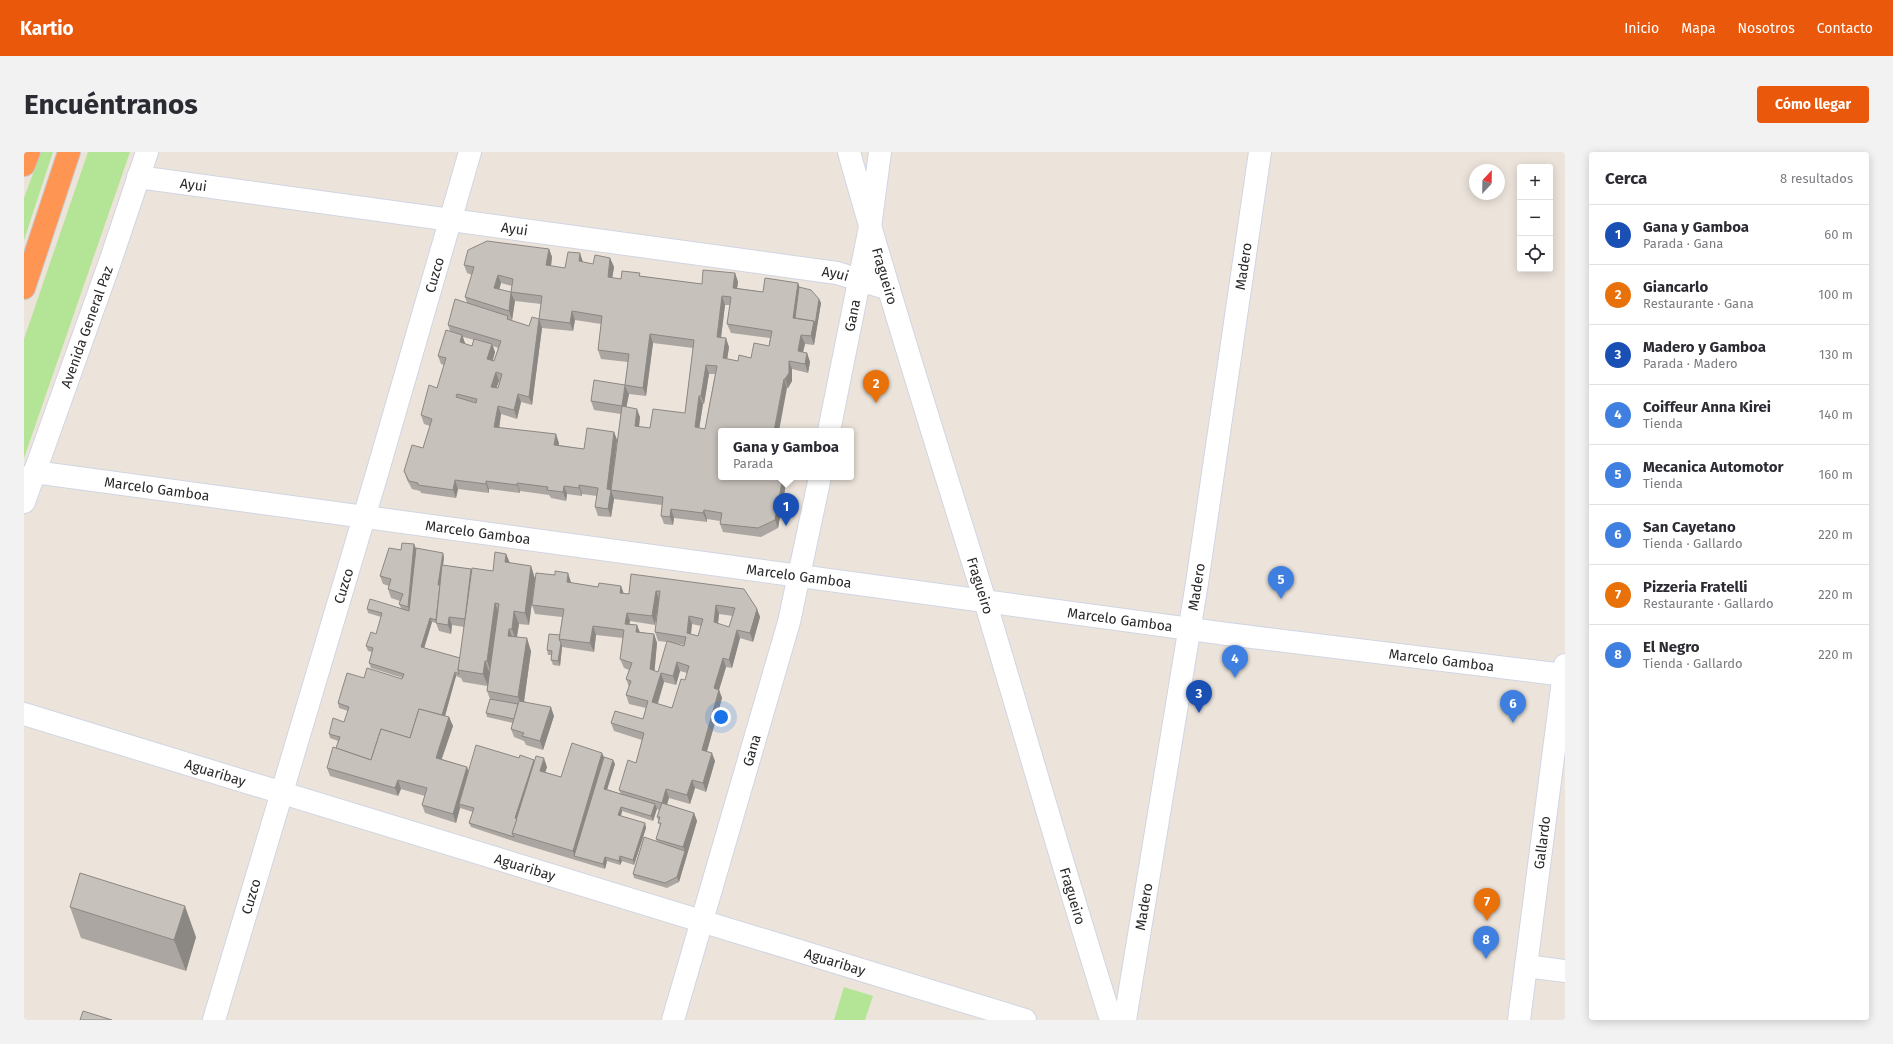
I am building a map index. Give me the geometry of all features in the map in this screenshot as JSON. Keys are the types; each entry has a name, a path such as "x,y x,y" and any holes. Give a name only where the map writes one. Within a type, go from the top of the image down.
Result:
{"highway":[{"path":"24,165 29,152"},
{"path":"24,288 68,152"}],"street":[{"name":"Avenida General Paz","path":"24,502 111,259 147,152"},
{"name":"Cuzco","path":"214,1020 470,152"},
{"name":"Fragueiro","path":"849,152 870,227 1111,1020"},
{"name":"Gana","path":"830,428 870,227 880,152"},
{"name":"Madero","path":"1125,1020 1190,629 1260,152"},
{"name":"Ayui","path":"138,177 837,272 889,289"},
{"name":"Marcelo Gamboa","path":"34,472 1190,629 1565,672"},
{"name":"Gana","path":"672,1020 789,622 819,480"},
{"name":"Gallardo","path":"1518,1020 1565,672"},
{"name":"Aguaribay","path":"24,714 1026,1020"},
{"path":"1526,966 1565,971"}],"green space":[{"path":"41,152 53,152 24,240 24,198"},
{"path":"88,152 130,152 24,458 24,339"},
{"path":"844,987 873,996 865,1020 834,1020"}],"building":[{"path":"487,241 549,249 546,265 565,268 568,252 580,253 579,261 593,264 595,255 610,258 608,277 621,279 622,271 640,273 639,276 702,284 703,270 735,273 733,288 763,292 765,278 798,283 793,318 814,321 811,336 801,335 798,351 807,353 805,364 789,361 789,373 784,379 775,428 718,428 718,480 782,480 775,520 758,528 720,524 722,513 704,510 703,513 671,509 670,517 661,516 663,497 611,490 622,406 637,409 635,426 650,428 653,409 685,413 694,340 650,334 643,388 625,385 629,354 598,350 602,316 572,311 570,323 539,319 542,296 511,292 509,311 465,297 474,267 464,265 468,250","holes":["498,275 513,279 511,292 494,288","722,296 731,297 727,324 772,331 769,346 754,343 751,358 739,355 738,361 723,358 726,338 717,337","706,365 717,366 705,429 695,427 699,396 701,396"]},
{"path":"799,287 811,290 819,299 815,325 814,321 795,318"},
{"path":"455,299 508,316 507,319 529,326 532,317 539,319 529,397 518,394 514,410 498,406 494,427 556,434 554,445 584,449 587,428 614,432 607,489 611,490 608,509 595,507 598,488 579,485 579,488 564,486 563,492 547,490 548,487 517,483 517,485 486,481 486,484 455,480 453,490 418,485 418,483 409,481 404,471 412,445 423,448 432,419 421,415 429,385 437,388 446,358 438,356 446,330 462,335 460,342 472,346 474,339 492,344 487,359 494,361 501,341 448,325","holes":["496,372 502,374 498,388 491,387","457,394 477,399 476,403 456,397"]},
{"path":"594,380 625,385 622,406 591,401"},
{"path":"402,543 414,544 408,607 399,604 403,594 388,589 391,579 380,576 389,548 401,550"},
{"path":"416,548 443,553 438,585 440,585 436,620 430,618 421,647 460,658 458,670 459,674 455,672 442,715 419,709 410,738 381,729 371,760 336,748 340,737 329,734 333,718 344,722 349,707 338,703 347,673 364,678 367,668 402,679 404,674 369,663 373,648 366,646 371,632 376,634 382,613 367,609 370,599 409,611"},
{"path":"495,552 506,554 505,562 531,566 525,613 514,611 512,629 509,629 508,636 527,638 518,697 487,691 499,604 495,603 487,661 485,661 483,674 458,670 472,568 493,571"},
{"path":"442,565 471,569 465,619 449,617 448,625 436,623"},
{"path":"555,571 568,573 567,582 598,587 599,583 621,586 620,593 629,594 631,574 744,589 757,609 750,633 737,630 729,660 723,658 714,688 719,690 702,750 712,753 703,783 692,780 687,795 666,789 662,803 619,790 628,760 636,763 644,733 611,723 615,711 643,719 648,701 626,695 631,681 626,679 632,663 620,659 624,630 593,626 590,643 559,639 564,609 532,605 536,573 555,575","holes":["656,591 660,591 655,632 686,637 684,646 667,641 658,672 650,669 654,634 636,632 637,625 625,624 627,613 652,616","716,605 735,608 729,627 714,622","689,616 703,619 698,636 687,633","677,662 689,666 685,680 681,679 672,708 652,702 661,673 673,676"]},
{"path":"549,634 560,635 559,639 561,643 558,661 551,660 552,651 547,650"},
{"path":"490,699 518,704 514,719 486,713"},
{"path":"519,701 551,707 540,741 522,736 524,733 511,729"},
{"path":"419,709 449,717 436,758 467,767 453,814 422,805 427,788 398,780 395,788 327,768 333,747 371,760 381,729 410,738"},
{"path":"572,743 602,753 573,851 512,833 536,756 544,758 540,771 561,777"},
{"path":"476,745 519,758 520,755 534,760 515,818 517,819 512,833 514,837 469,823 474,808 459,804"},
{"path":"604,757 613,760 604,789 655,804 651,816 621,807 618,815 645,823 633,860 620,856 619,861 605,857 603,864 574,856"},
{"path":"662,803 694,813 683,847 656,839 661,823 658,823 660,817 657,817"},
{"path":"644,837 685,851 677,877 665,883 633,874"},
{"path":"80,873 185,906 174,940 70,907"},
{"path":"83,1011 112,1020 80,1020"}],"place":[{"name":"Giancarlo","path":"876,403"},
{"name":"Gana y Gamboa","path":"786,526"},
{"name":"Mecanica Automotor","path":"1281,599"},
{"name":"Coiffeur Anna Kirei","path":"1235,678"},
{"name":"Madero y Gamboa","path":"1199,713"},
{"name":"San Cayetano","path":"1513,723"},
{"name":"Pizzeria Fratelli","path":"1487,921"},
{"name":"El Negro","path":"1486,959"}]}
